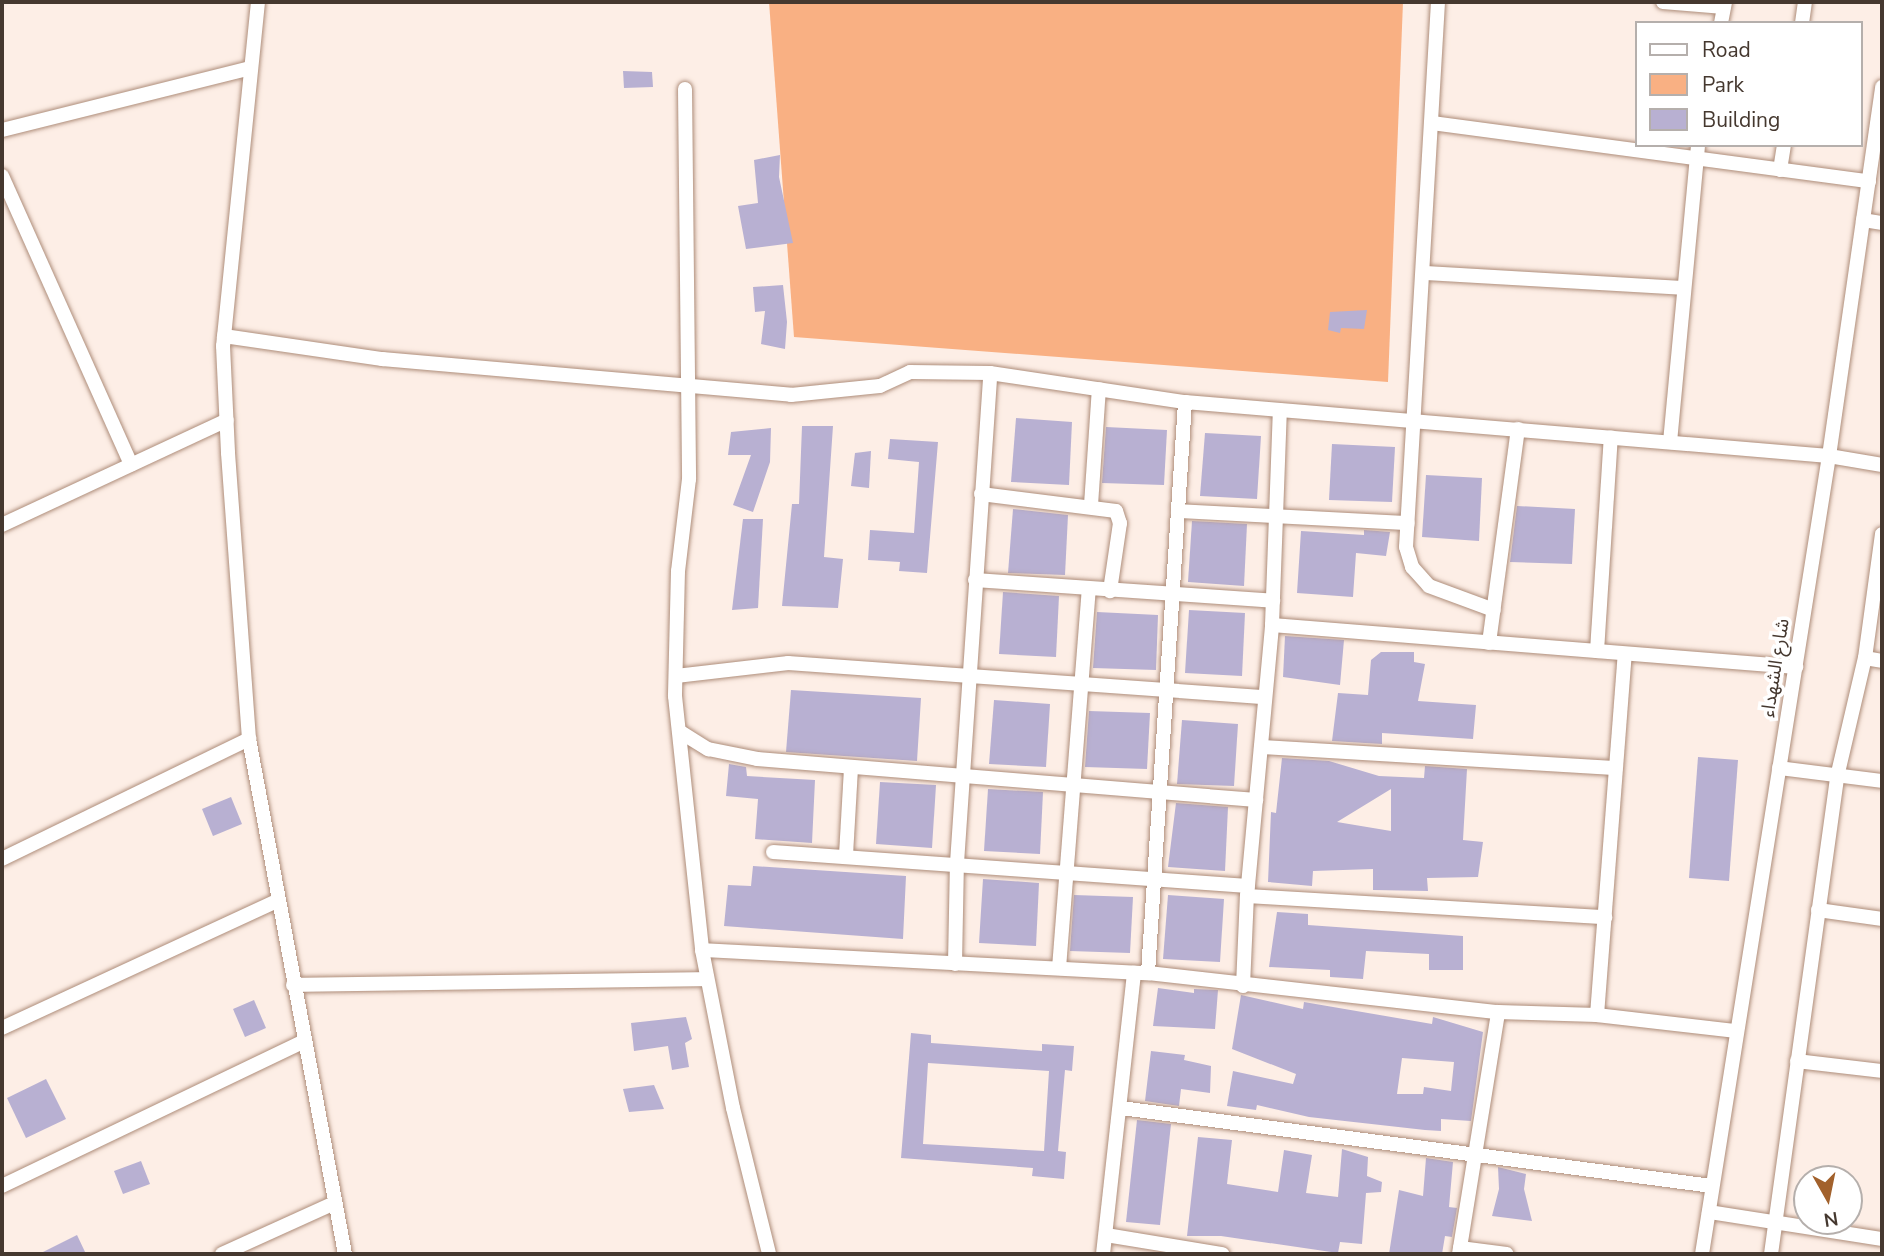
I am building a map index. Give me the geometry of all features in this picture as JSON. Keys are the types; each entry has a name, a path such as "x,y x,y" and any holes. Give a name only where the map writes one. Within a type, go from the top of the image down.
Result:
{"street":[{"path":"258,2 224,336 227,420 249,739 332,1204 345,1254"},
{"path":"1438,2 1416,421 1406,547 1412,567 1429,586 1494,610"},
{"path":"1663,2 1724,4"},
{"path":"1802,21 1805,2"},
{"path":"2,130 250,68"},
{"name":"شارع الشهداء","path":"1702,1254 1829,456 1882,87"},
{"path":"685,89 689,479 678,571 676,676 702,950 733,1108 769,1254"},
{"path":"1432,123 1636,144"},
{"path":"1668,147 1697,150 1780,170 1869,181"},
{"path":"1780,170 1784,147"},
{"path":"1670,442 1697,150"},
{"path":"2,176 131,465"},
{"path":"1863,220 1882,223"},
{"path":"1424,273 1684,288"},
{"path":"224,336 382,359 808,396 880,386 910,372 990,373 1185,402 1829,456 1882,466"},
{"path":"955,964 962,778 990,373"},
{"path":"1091,505 1099,389"},
{"path":"1103,1254 1154,881 1185,402"},
{"path":"1243,986 1247,891 1272,625 1280,410"},
{"path":"2,526 227,420"},
{"path":"1489,643 1518,429"},
{"path":"1597,651 1611,438"},
{"path":"981,494 1091,505 1116,512 1120,523 1110,591"},
{"path":"1178,511 1408,523"},
{"path":"1771,1254 1837,777 1865,658 1882,540"},
{"path":"975,580 1172,596 1273,601"},
{"path":"1059,968 1088,589"},
{"path":"1272,625 1796,667"},
{"path":"1597,1015 1625,654"},
{"path":"1865,658 1882,661"},
{"path":"676,676 788,663 1265,697"},
{"path":"682,733 708,749 731,755 851,769 1160,789 1256,800"},
{"path":"2,859 249,739"},
{"path":"1261,747 1615,768"},
{"path":"1779,768 1882,781"},
{"path":"846,855 851,769"},
{"path":"773,852 957,863 1247,891 1605,917"},
{"path":"2,1028 277,901"},
{"path":"1818,910 1882,919"},
{"path":"702,950 1141,973 1498,1012 1597,1015 1736,1031"},
{"path":"293,985 707,979"},
{"path":"1498,1012 1460,1251 1507,1254"},
{"path":"2,1186 303,1042"},
{"path":"1797,1061 1882,1071"},
{"path":"1122,1108 1476,1152 1712,1186"},
{"path":"222,1254 332,1204"},
{"path":"1709,1212 1775,1220 1882,1239"},
{"path":"1106,1235 1222,1254"}],"green space":[{"path":"769,2 1403,2 1388,382 794,337"}],"building":[{"path":"623,71 652,72 653,87 624,88"},
{"path":"780,155 779,177 793,243 746,249 738,206 758,203 754,160"},
{"path":"783,285 787,322 785,349 761,344 765,311 755,312 753,287"},
{"path":"1367,310 1364,329 1341,328 1340,333 1328,330 1330,312"},
{"path":"1016,418 1072,422 1069,485 1011,482"},
{"path":"802,426 833,426 824,557 843,559 838,608 782,606 792,504 799,504"},
{"path":"1106,427 1167,430 1164,485 1102,483"},
{"path":"771,428 770,462 753,512 733,505 751,455 728,455 731,432"},
{"path":"1205,433 1261,436 1257,499 1200,496"},
{"path":"890,439 938,442 927,573 899,571 900,562 868,560 870,530 914,533 919,462 888,459"},
{"path":"1332,444 1395,447 1392,502 1329,500"},
{"path":"871,451 869,488 851,486 855,453"},
{"path":"1426,475 1482,478 1479,541 1422,537"},
{"path":"1517,506 1575,509 1572,564 1510,562"},
{"path":"1013,509 1068,515 1065,575 1008,573"},
{"path":"743,519 763,519 758,608 732,610"},
{"path":"1192,521 1247,524 1244,586 1188,582"},
{"path":"1364,530 1390,532 1386,556 1356,553 1353,597 1297,593 1301,531 1364,535"},
{"path":"1003,592 1059,596 1056,657 999,654"},
{"path":"1189,610 1245,613 1242,676 1185,673"},
{"path":"1097,612 1158,615 1156,670 1093,668"},
{"path":"1285,636 1344,640 1340,685 1283,677"},
{"path":"1381,652 1414,652 1414,662 1425,664 1418,701 1476,705 1473,739 1382,733 1382,744 1332,741 1338,693 1368,695 1371,660"},
{"path":"791,690 921,698 917,761 786,752"},
{"path":"994,700 1050,704 1046,767 989,764"},
{"path":"1089,711 1150,713 1147,769 1085,767"},
{"path":"1182,720 1238,724 1234,786 1177,784"},
{"path":"1698,757 1738,760 1729,881 1689,878"},
{"path":"1282,758 1329,761 1379,776 1424,778 1425,766 1467,769 1463,840 1483,842 1478,877 1427,878 1428,891 1373,890 1373,869 1313,871 1312,886 1268,882 1271,812 1276,813","holes":["1391,789 1391,831 1337,822"]},
{"path":"729,764 746,767 747,776 815,780 812,843 755,839 758,799 726,796"},
{"path":"880,782 936,785 932,848 876,844"},
{"path":"988,789 1043,792 1040,854 984,851"},
{"path":"231,797 242,824 213,836 202,809"},
{"path":"1176,803 1228,807 1225,871 1168,867"},
{"path":"753,866 906,876 903,939 724,926 728,885 751,886"},
{"path":"983,879 1039,883 1036,946 979,943"},
{"path":"1074,895 1133,897 1130,953 1070,951"},
{"path":"1168,895 1224,899 1220,962 1163,959"},
{"path":"1277,912 1308,914 1308,925 1463,936 1463,970 1429,970 1429,954 1366,951 1363,979 1330,977 1330,970 1269,967"},
{"path":"1158,988 1194,993 1194,989 1218,990 1215,1029 1153,1026"},
{"path":"1241,995 1303,1009 1304,1002 1432,1024 1433,1017 1483,1032 1471,1121 1441,1119 1441,1131 1309,1117 1257,1105 1256,1110 1227,1106 1233,1071 1293,1084 1296,1074 1232,1049","holes":["1402,1058 1454,1062 1451,1091 1424,1087 1423,1094 1397,1094"]},
{"path":"254,1000 266,1028 245,1037 233,1009"},
{"path":"686,1017 692,1039 685,1043 689,1067 672,1070 668,1046 634,1051 631,1023"},
{"path":"911,1033 931,1035 931,1043 1042,1051 1042,1044 1074,1046 1072,1071 1065,1070 1058,1151 1066,1152 1064,1179 1032,1176 1033,1168 901,1158","holes":["928,1063 1049,1071 1044,1151 923,1144"]},
{"path":"1151,1051 1185,1055 1184,1060 1211,1066 1210,1093 1181,1089 1179,1106 1145,1101"},
{"path":"46,1079 66,1119 26,1138 7,1098"},
{"path":"654,1085 664,1109 629,1112 623,1089"},
{"path":"1137,1120 1171,1124 1160,1225 1126,1222"},
{"path":"1198,1137 1232,1140 1227,1184 1278,1192 1284,1150 1312,1155 1306,1193 1338,1197 1342,1149 1368,1157 1367,1176 1382,1182 1381,1192 1366,1193 1362,1244 1340,1242 1338,1253 1221,1236 1187,1236"},
{"path":"1426,1158 1453,1162 1449,1207 1457,1208 1452,1237 1445,1236 1442,1254 1389,1254 1399,1190 1423,1196"},
{"path":"141,1161 150,1184 123,1194 114,1171"},
{"path":"1498,1167 1526,1174 1524,1189 1532,1221 1492,1216 1499,1189"},
{"path":"77,1235 86,1254 39,1254"}]}
